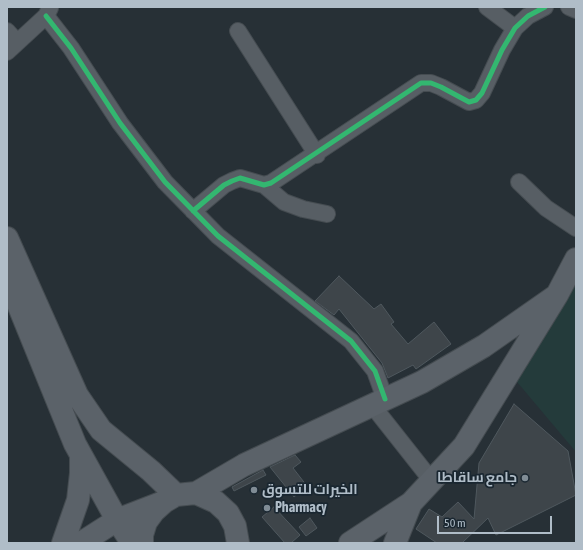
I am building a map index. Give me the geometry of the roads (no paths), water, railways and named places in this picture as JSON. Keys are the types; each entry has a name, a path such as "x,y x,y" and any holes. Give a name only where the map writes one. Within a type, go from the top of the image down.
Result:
{"main road":[{"path":"7,238 77,395 101,430 151,471 179,497"},
{"path":"350,543 411,503 464,446 557,295 576,258"},
{"path":"7,277 58,404 81,455 117,520 132,543"},
{"path":"142,543 142,535 146,522 154,511 244,465 422,382 484,346 557,295"},
{"path":"63,543 78,500 82,473 81,455"},
{"path":"81,543 117,520 179,497 216,502 228,513 237,535 256,543"},
{"path":"395,543 411,503"}],"street":[{"path":"487,7 515,28"},
{"path":"264,185 271,183 317,154 421,84 431,83 469,102 476,100 482,93 502,50 515,28 528,16 545,7"},
{"path":"569,7 576,10"},
{"path":"10,42 48,12 120,123 165,182 218,236 350,341 374,370 379,402 432,482"},
{"path":"238,31 317,154"},
{"path":"194,211 224,185 240,178 264,185 284,202 303,209 327,214"},
{"path":"520,182 546,208 576,228"}],"place":[{"name":"جامع ساقاطا","path":"525,478"},
{"name":"الخيرات للتسوق","path":"254,490"},
{"name":"Pharmacy","path":"267,508"}]}
